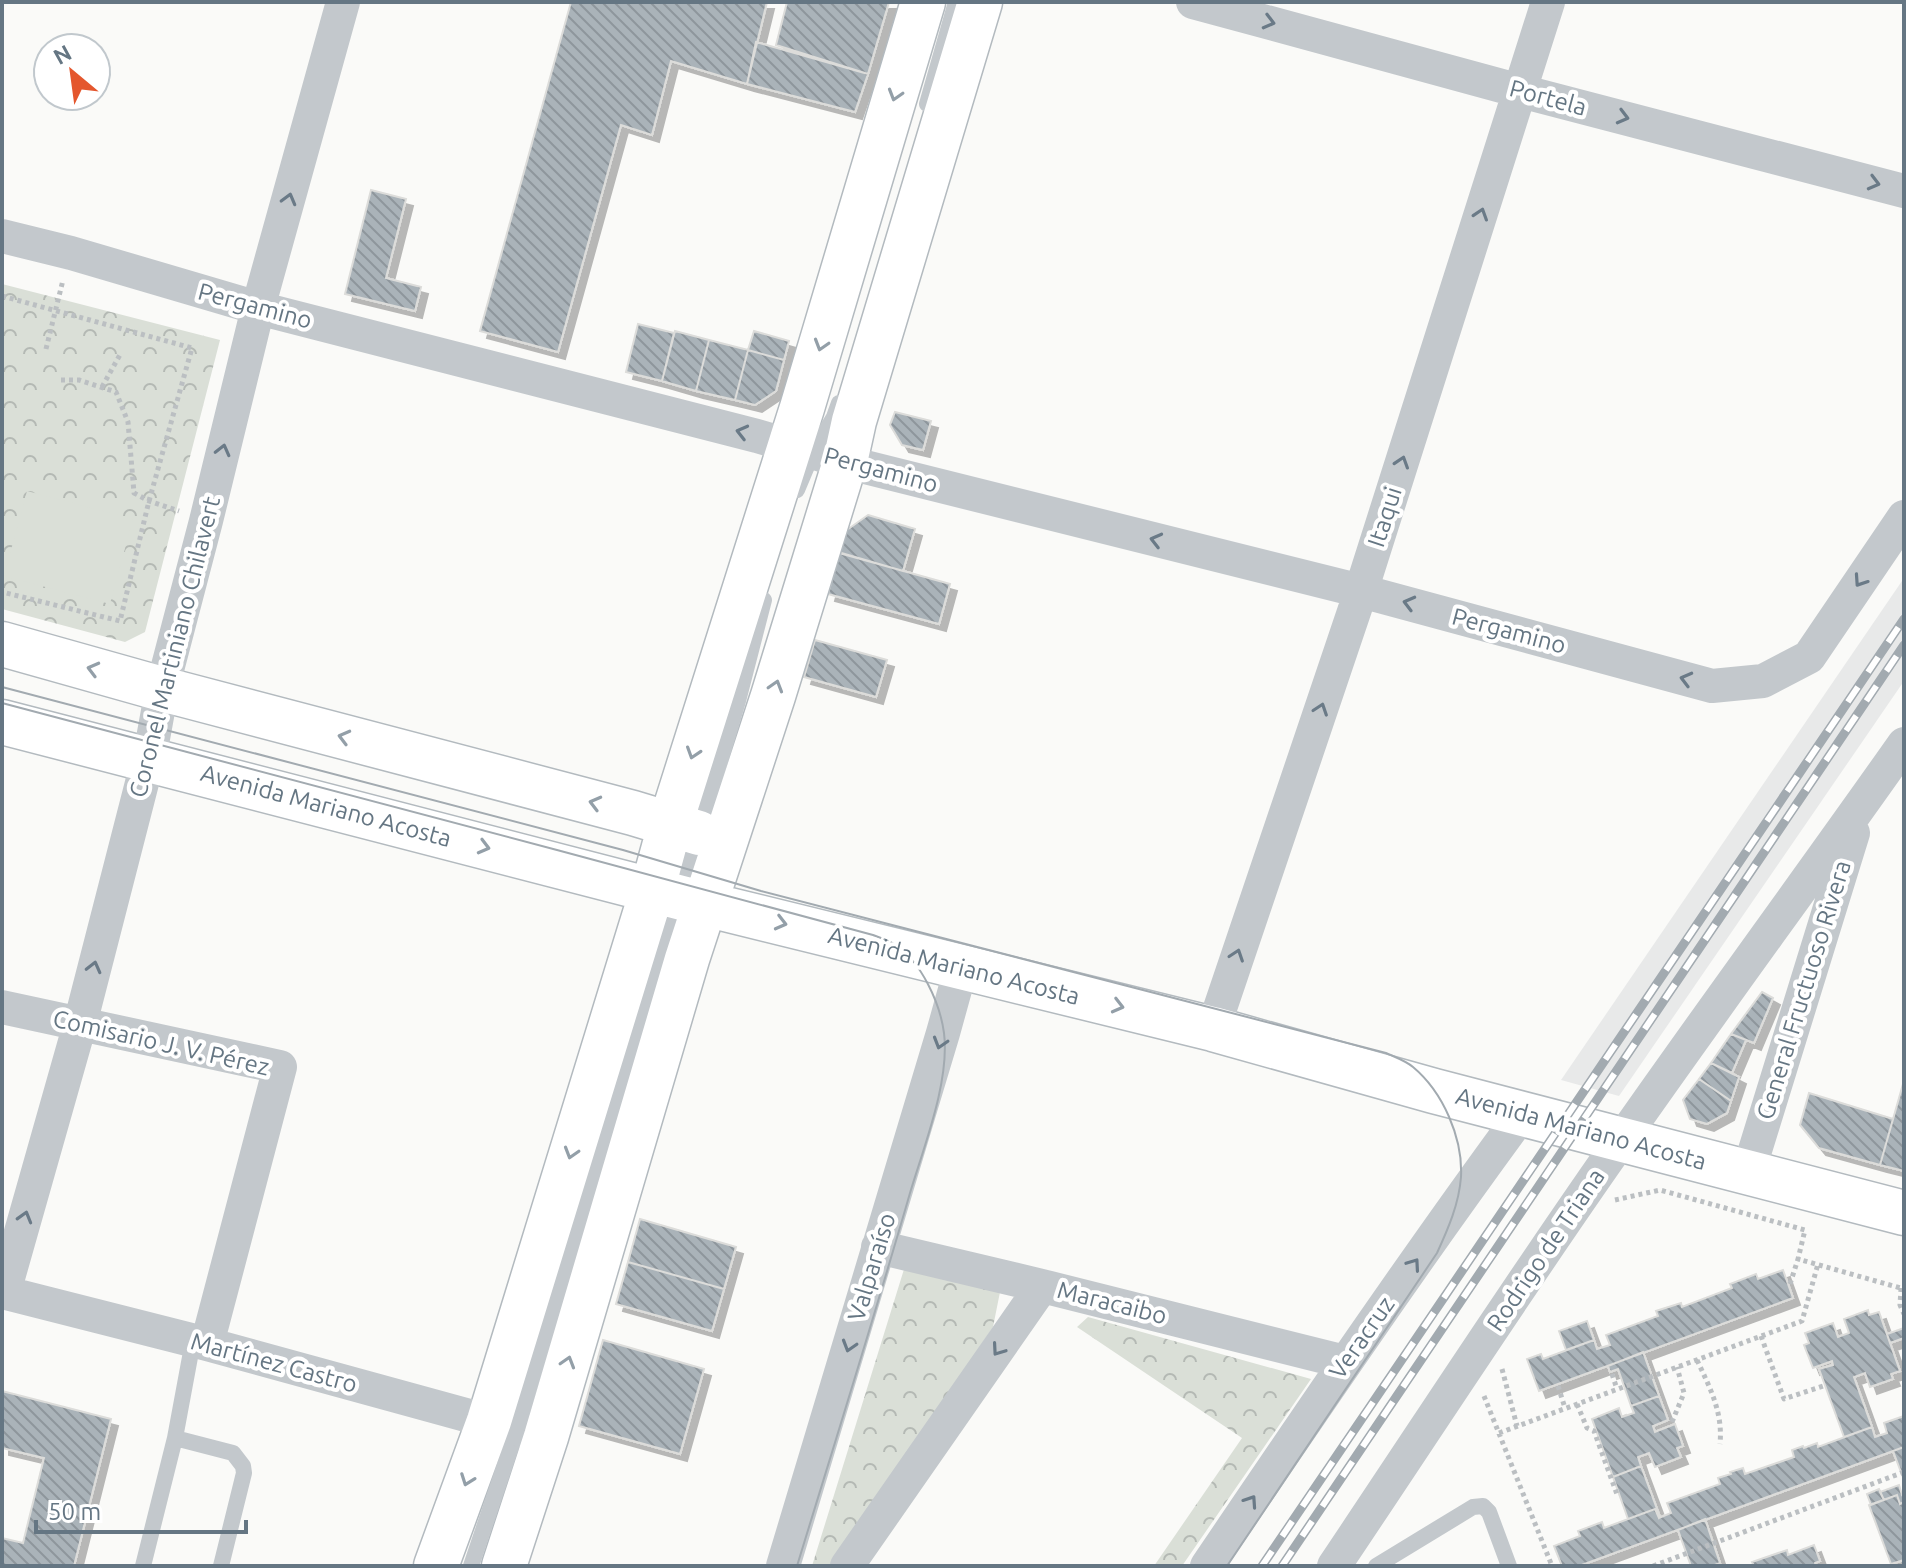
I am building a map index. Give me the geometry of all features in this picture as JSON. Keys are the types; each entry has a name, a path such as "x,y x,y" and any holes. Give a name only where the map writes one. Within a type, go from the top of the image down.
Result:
{"main road":[{"path":"436,1566 517,1429 687,959 678,897 698,833 773,696 816,453 923,2"},
{"path":"504,1566 517,1429 678,897 816,453 854,421 980,2"},
{"path":"2,644 698,833"},
{"name":"Avenida Mariano Acosta","path":"2,722 678,897 1213,1029 1522,1114 1904,1213"}],"street":[{"name":"Coronel Martiniano Chilavert","path":"3,1292 80,1024 258,308 343,2"},
{"name":"Portela","path":"1193,2 1904,191"},
{"name":"Itaqui","path":"1213,1029 1361,591 1548,2"},
{"name":"Pergamino","path":"2,236 258,308 1361,591 1712,686 1763,681 1809,657 1904,517"},
{"name":"Rodrigo de Triana","path":"1347,1559 1452,1389 1621,1140 1902,750"},
{"name":"General Fructuoso Rivera","path":"1748,1173 1861,807"},
{"name":"Valparaíso","path":"783,1566 961,968"},
{"name":"Comisario J. V. Pérez","path":"2,1007 280,1067 200,1343"},
{"name":"Veracruz","path":"1207,1566 1345,1362 1522,1114"},
{"name":"Maracaibo","path":"878,1247 1345,1362"},
{"path":"847,1566 1042,1286"},
{"name":"Martínez Castro","path":"3,1292 517,1429"}],"lane":[{"path":"921,122 956,2"},
{"path":"793,505 834,417 843,389"},
{"path":"698,833 770,580"},
{"path":"143,1566 200,1343"},
{"path":"471,1566 517,1429"},
{"path":"175,1438 233,1453 243,1466 244,1473 221,1566"},
{"path":"1376,1566 1473,1507 1483,1506 1489,1512 1509,1566"}],"path":[{"path":"46,349 71,253"},
{"path":"2,296 192,348 149,501 120,621 2,592"},
{"path":"102,387 121,353"},
{"path":"61,380 79,380 116,392 128,422 134,493 206,521"},
{"path":"1612,1201 1660,1190 1805,1230 1790,1284"},
{"path":"1798,1259 1902,1288 1900,1305 1904,1314"},
{"path":"1499,1433 1802,1321 1818,1264"},
{"path":"1761,1336 1784,1399 1823,1386"},
{"path":"1697,1360 1718,1406 1720,1444"},
{"path":"1494,1371 1501,1362 1517,1426"},
{"path":"1672,1422 1684,1393 1677,1367"},
{"path":"1612,1374 1617,1389"},
{"path":"1558,1386 1565,1408"},
{"path":"1473,1402 1482,1390 1552,1566"},
{"path":"1577,1404 1587,1428 1594,1431 1618,1497"},
{"path":"1653,1566 1904,1472"}],"shaded area":[{"path":"1904,578 1904,681 1619,1096 1561,1080"}],"green space":[{"path":"2,284 220,340 145,632 125,642 2,609"},
{"path":"27,491 133,519 110,604 4,576"},
{"path":"905,1266 1000,1292 993,1327 833,1566 812,1566"},
{"path":"1088,1317 1311,1379 1182,1566 1154,1566 1242,1438 1077,1327"}],"building":[{"path":"571,2 767,2 747,84 671,61 652,135 621,125 558,352 480,331"},
{"path":"787,2 889,2 868,74 776,45"},
{"path":"756,42 868,74 855,112 747,84"},
{"path":"371,190 406,199 386,278 421,287 415,311 345,294"},
{"path":"638,324 674,333 662,381 626,372"},
{"path":"675,331 709,340 696,391 662,381"},
{"path":"754,331 789,341 784,360 748,350"},
{"path":"709,340 748,350 735,400 696,391"},
{"path":"748,350 784,360 776,391 755,405 735,400"},
{"path":"895,412 931,421 923,450 902,445 890,425"},
{"path":"868,515 915,529 903,571 838,552 844,532"},
{"path":"839,553 950,584 939,624 828,594"},
{"path":"815,640 887,660 876,697 804,677"},
{"path":"1762,992 1773,998 1754,1043 1731,1034"},
{"path":"1731,1034 1746,1040 1732,1073 1711,1063"},
{"path":"1711,1063 1739,1077 1731,1101 1699,1079"},
{"path":"1699,1079 1731,1101 1727,1113 1707,1124 1690,1119 1683,1100"},
{"path":"1904,1084 1904,1171 1880,1165"},
{"path":"1809,1093 1893,1119 1880,1165 1819,1148 1800,1125"},
{"path":"640,1219 736,1247 724,1289 628,1262"},
{"path":"628,1262 724,1289 712,1331 616,1304"},
{"path":"1783,1270 1793,1298 1539,1391 1527,1359 1541,1354 1543,1359 1594,1340 1597,1349 1610,1345 1606,1335 1658,1316 1656,1311 1681,1303 1682,1307 1732,1288 1730,1284 1756,1274 1758,1279"},
{"path":"1868,1310 1869,1315 1879,1312 1900,1371 1891,1374 1893,1379 1870,1387 1865,1373 1854,1377 1872,1427 1844,1437 1819,1369 1833,1365 1832,1361 1813,1368 1804,1345 1809,1343 1805,1333 1833,1323 1838,1337 1849,1333 1844,1319"},
{"path":"1587,1321 1594,1340 1566,1350 1559,1331"},
{"path":"1904,1328 1904,1338 1890,1343 1887,1334"},
{"path":"603,1340 704,1369 680,1454 579,1426"},
{"path":"1643,1352 1659,1396 1631,1406 1618,1369 1610,1372 1608,1366"},
{"path":"2,1391 111,1419 74,1566 2,1566 2,1538 23,1543 44,1458 2,1448"},
{"path":"1659,1396 1668,1420 1653,1426 1655,1432 1675,1424 1683,1446 1677,1448 1681,1457 1655,1467 1649,1453 1638,1457 1641,1466 1613,1477 1592,1419 1619,1408 1622,1417 1634,1413 1631,1406"},
{"path":"1904,1416 1904,1447 1579,1566 1562,1566 1554,1546 1580,1536 1578,1531 1602,1522 1604,1528 1655,1509 1659,1518 1671,1513 1667,1503 1720,1484 1718,1478 1730,1472 1743,1468 1745,1474 1794,1457 1792,1450 1817,1443 1818,1447 1872,1427 1875,1437 1887,1433 1884,1423"},
{"path":"1904,1447 1904,1480 1893,1451"},
{"path":"1641,1466 1659,1518 1655,1509 1628,1519 1613,1477"},
{"path":"1899,1485 1904,1502 1900,1504 1897,1495 1884,1500 1880,1492"},
{"path":"1879,1489 1884,1500 1871,1505 1867,1494"},
{"path":"1897,1495 1900,1504 1904,1502 1904,1560 1891,1564 1869,1505"},
{"path":"1705,1519 1720,1563 1691,1566 1678,1530"},
{"path":"1814,1545 1820,1561 1815,1563 1816,1566 1754,1566 1752,1562 1787,1550 1788,1555"}],"tram line":[{"path":"2,687 623,850 761,891 1386,1053 1410,1065 1433,1089 1455,1132 1461,1177 1452,1216 1437,1253 1227,1566"},
{"path":"2,703 873,935 893,943 913,961 934,996 942,1021 945,1052 940,1092 797,1566"}],"railway":[{"path":"1262,1566 1904,619"},
{"path":"1282,1566 1904,645"}]}
